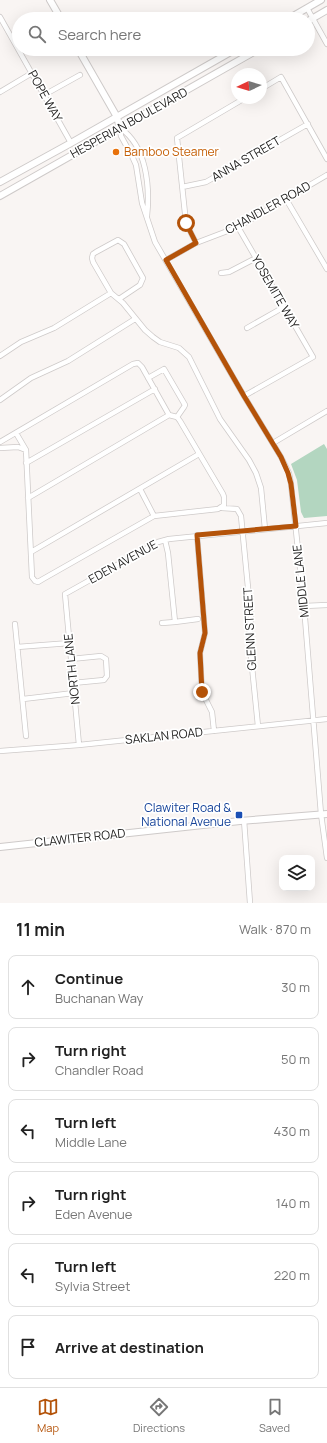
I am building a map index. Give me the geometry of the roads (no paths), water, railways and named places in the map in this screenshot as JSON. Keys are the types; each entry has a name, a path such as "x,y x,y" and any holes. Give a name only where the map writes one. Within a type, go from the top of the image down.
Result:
{"main road":[{"path":"50,0 57,12"},
{"path":"300,12 321,0"},
{"path":"315,16 327,10"},
{"path":"82,56 117,117 120,128"},
{"name":"HESPERIAN BOULEVARD","path":"0,182 224,56"},
{"name":"HESPERIAN BOULEVARD","path":"0,196 247,56"},
{"name":"CLAWITER ROAD","path":"0,847 244,820 324,814"}],"street":[{"path":"307,8 308,12"},
{"name":"POPE WAY","path":"0,17 12,38"},
{"path":"315,26 327,44"},
{"name":"POPE WAY","path":"22,56 71,143"},
{"path":"0,92 32,73"},
{"path":"44,95 80,75"},
{"path":"267,85 281,77 327,159"},
{"path":"196,243 186,223 177,138 235,104"},
{"name":"ANNA STREET","path":"182,187 206,182 308,124"},
{"name":"MIDDLE LANE","path":"120,128 121,136 136,165 142,203 150,231 244,396 273,443 288,473 296,526 327,858"},
{"name":"MIDDLE LANE","path":"120,128 128,134 137,148 144,164 149,201 147,217"},
{"name":"CHANDLER ROAD","path":"166,260 196,243 238,227 327,175"},
{"path":"286,199 327,270"},
{"name":"YOSEMITE WAY","path":"238,227 313,357 244,396"},
{"path":"119,299 140,285 143,278 124,244 118,240 94,253 92,258 93,262 111,293 119,299 153,337 160,342 179,348 189,356 220,419 249,460 256,473 261,488 265,529"},
{"path":"221,273 229,272 256,258"},
{"path":"0,356 21,342 54,328 111,293"},
{"path":"247,328 284,307"},
{"path":"0,400 31,378 68,361 136,319"},
{"path":"0,442 133,364 138,363 140,364 169,415"},
{"path":"148,378 164,369 184,405 177,417"},
{"path":"26,463 154,389"},
{"path":"273,443 327,411"},
{"path":"16,433 26,450 26,463 32,577 33,580 38,582 154,516 222,508 224,502 223,494 177,417 169,415 28,498"},
{"path":"0,448 18,447 26,450"},
{"path":"31,552 200,454"},
{"path":"140,489 154,516"},
{"name":"GLENN STREET","path":"222,508 237,509 243,532 251,618 249,637 258,726"},
{"name":"EDEN AVENUE","path":"65,594 158,542 165,540 197,535 243,532 327,523"},
{"path":"197,535 205,633 200,653 202,692 212,712 214,731"},
{"path":"165,540 168,553 175,622"},
{"name":"NORTH LANE","path":"65,594 79,745"},
{"path":"304,606 327,604"},
{"path":"162,623 198,619"},
{"path":"15,624 26,736"},
{"path":"17,647 70,643"},
{"path":"71,659 101,656 106,659 107,676 104,680 73,683"},
{"path":"23,699 74,693"},
{"name":"SAKLAN ROAD","path":"0,751 79,745 327,719"},
{"path":"244,820 250,903"}],"place":[{"name":"Bamboo Steamer","path":"116,152"},
{"name":"Clawiter Road & National Avenue","path":"239,815"}]}
